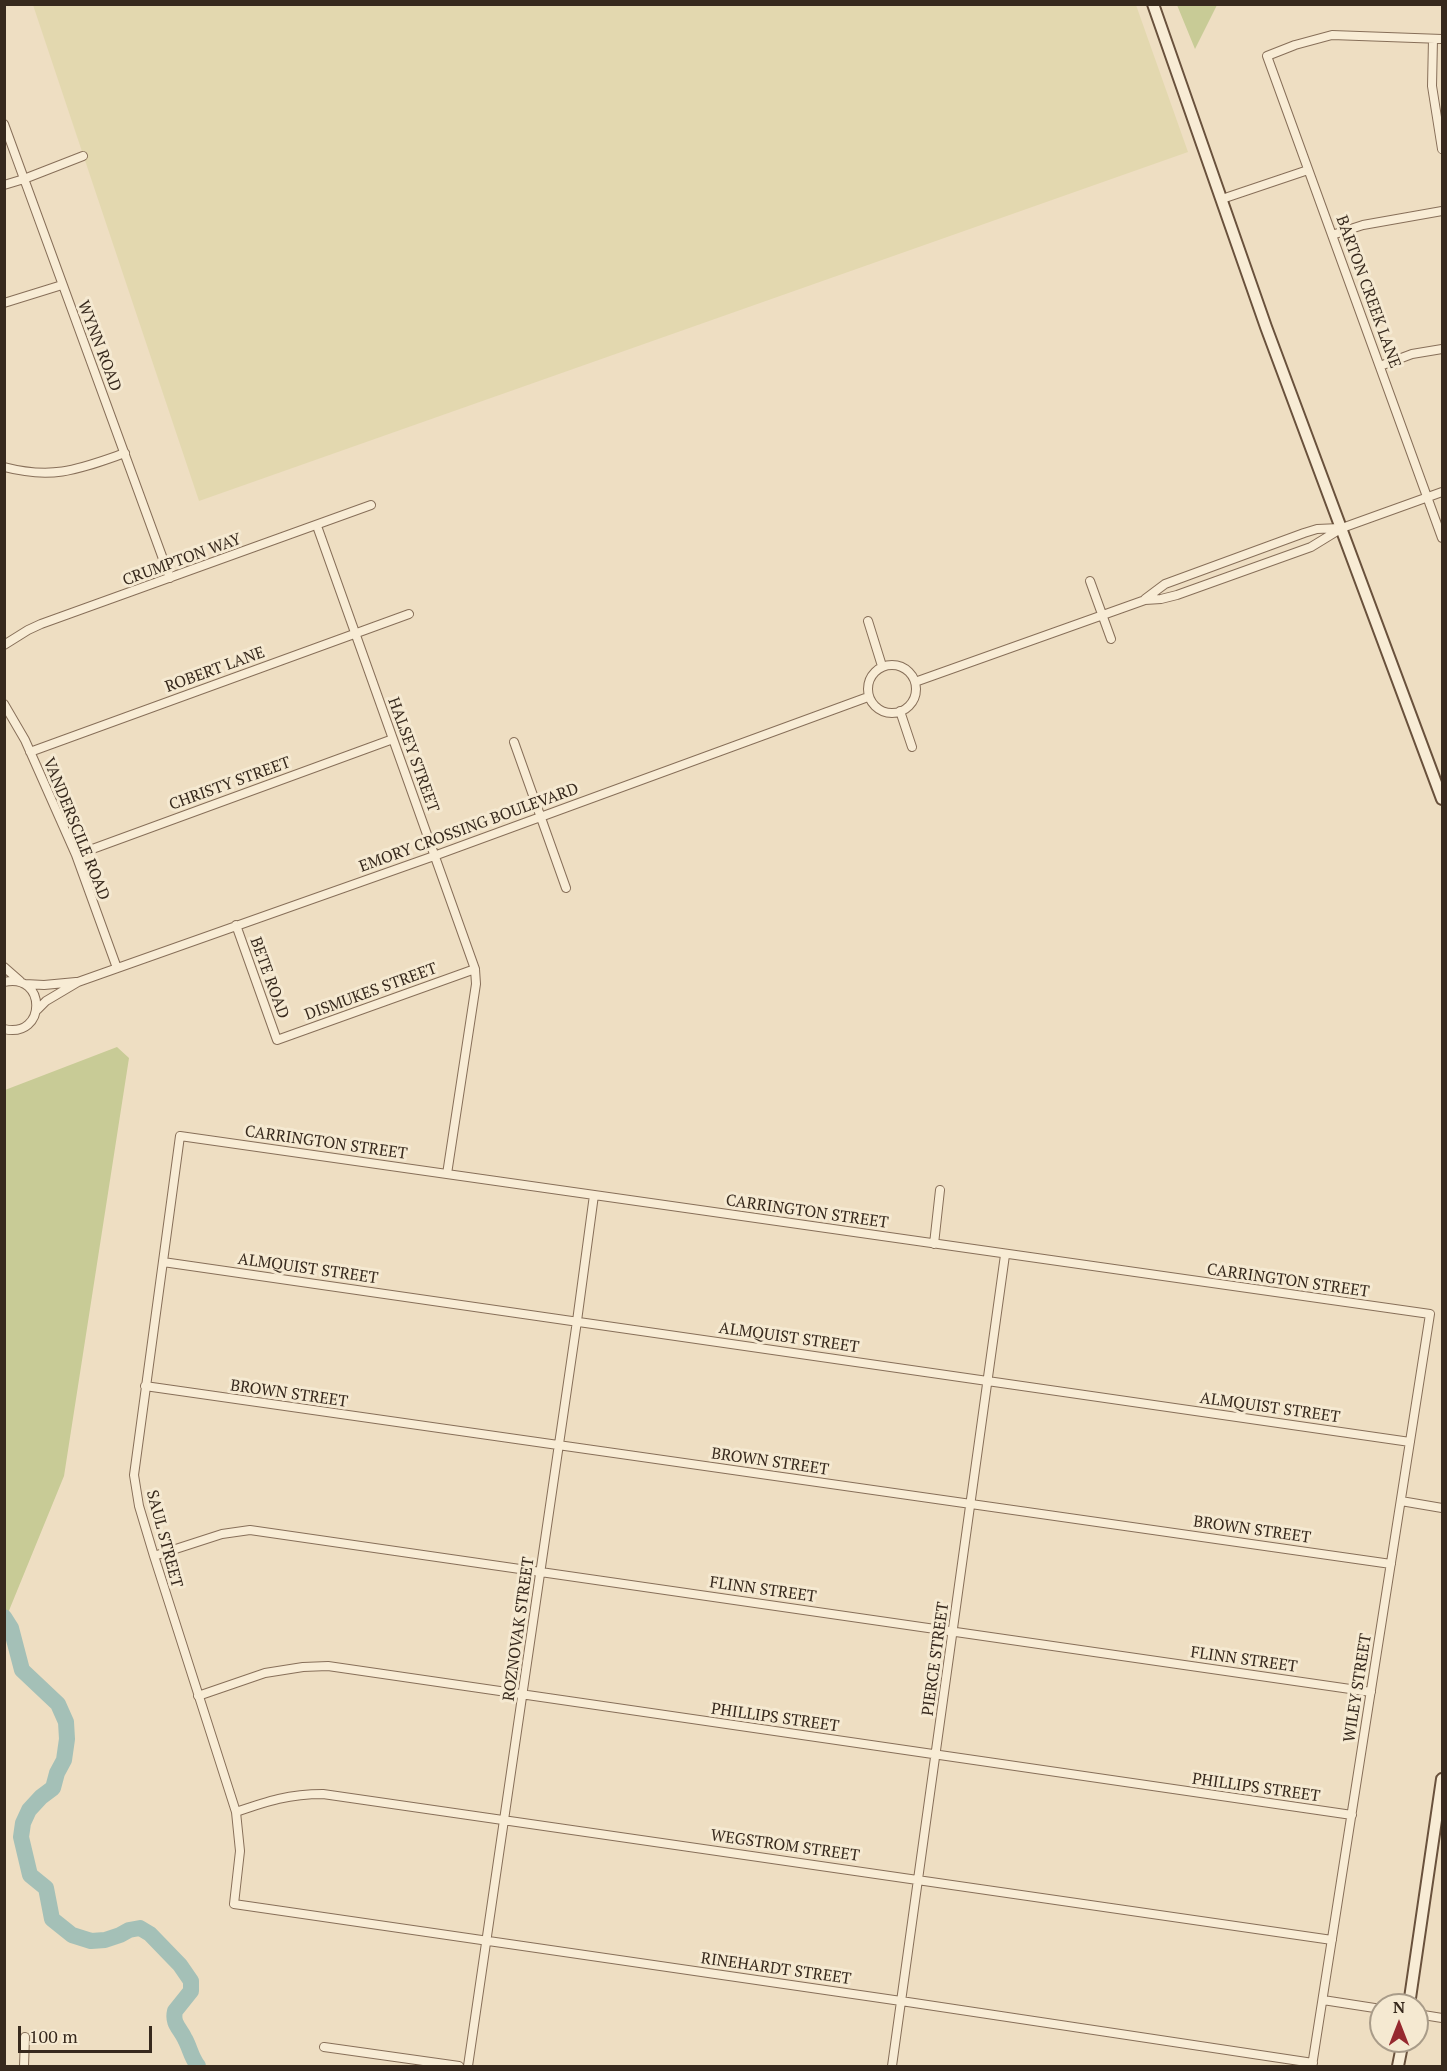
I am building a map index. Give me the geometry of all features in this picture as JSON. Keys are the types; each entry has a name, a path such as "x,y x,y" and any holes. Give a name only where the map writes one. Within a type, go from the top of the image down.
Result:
{"main road":[{"path":"1153,4 1266,327 1443,799"},
{"path":"1411,1993 1443,1779"}],"street":[{"name":"BARTON CREEK LANE","path":"1433,39 1332,35 1303,42 1266,56 1443,538"},
{"path":"1443,39 1433,39 1432,86 1443,149"},
{"name":"WYNN ROAD","path":"4,124 170,578"},
{"path":"4,185 83,156"},
{"path":"1222,200 1308,170"},
{"path":"1332,236 1368,224 1443,211"},
{"path":"4,303 62,285"},
{"path":"1380,366 1412,354 1443,349"},
{"path":"4,467 38,474 68,472 125,453"},
{"path":"915,682 1145,600 1178,595 1321,543 1342,528 1443,492"},
{"name":"CRUMPTON WAY","path":"4,645 41,624 371,505"},
{"name":"HALSEY STREET","path":"317,525 475,969 476,984 447,1174"},
{"path":"1145,600 1165,584 1304,533 1317,529 1342,528"},
{"path":"1090,581 1111,639"},
{"name":"ROBERT LANE","path":"30,752 409,614"},
{"path":"868,621 882,666"},
{"path":"900,665 912,675 915,682 914,699 909,706 900,711 886,713 879,710 868,697 868,681 872,674 882,666 900,665"},
{"name":"EMORY CROSSING BOULEVARD","path":"78,982 868,697"},
{"name":"VANDERSCILE ROAD","path":"4,704 30,752 76,855 117,968"},
{"path":"900,711 912,747"},
{"name":"CHRISTY STREET","path":"76,855 393,739"},
{"path":"514,741 566,888"},
{"name":"BETE ROAD","path":"236,925 277,1040"},
{"path":"4,967 35,995 37,1010"},
{"name":"DISMUKES STREET","path":"277,1040 475,969"},
{"path":"4,982 54,985 78,982"},
{"path":"4,1029 15,1030 25,1027 33,1020 37,1010 46,1001 78,982"},
{"name":"CARRINGTON STREET","path":"180,1136 1430,1314"},
{"name":"SAUL STREET","path":"180,1136 134,1474 139,1506 154,1556 236,1812 240,1851 234,1905"},
{"path":"934,1245 940,1190"},
{"name":"ROZNOVAK STREET","path":"468,2067 594,1195"},
{"name":"PIERCE STREET","path":"892,2067 1005,1254"},
{"name":"ALMQUIST STREET","path":"163,1262 1410,1442"},
{"name":"WILEY STREET","path":"1312,2065 1430,1314"},
{"name":"BROWN STREET","path":"146,1386 559,1447 971,1503 1391,1564"},
{"path":"1401,1501 1443,1508"},
{"name":"FLINN STREET","path":"154,1556 222,1534 250,1530 1371,1692"},
{"name":"PHILLIPS STREET","path":"198,1696 264,1673 328,1666 1352,1815"},
{"name":"WEGSTROM STREET","path":"236,1812 269,1800 298,1794 323,1794 1332,1940"},
{"name":"RINEHARDT STREET","path":"234,1905 901,2001 1312,2065"},
{"path":"1323,2000 1369,2007"},
{"path":"24,2067 25,2037"},
{"path":"324,2047 459,2067"}],"shaded area":[{"path":"33,5 1136,5 1188,152 199,501"}],"green space":[{"path":"1177,5 1217,5 1195,49"},
{"path":"117,1047 129,1058 64,1476 8,1613 5,1639 5,1090"}],"waterway":[{"path":"4,1617 11,1628 22,1670 58,1704 66,1722 67,1739 64,1760 53,1788 29,1810 23,1823 21,1837 30,1875 46,1888 52,1919 72,1935 91,1941 105,1940 140,1928 150,1934 180,1965 191,1981 191,1991 175,2011 175,2019 198,2066"}]}
